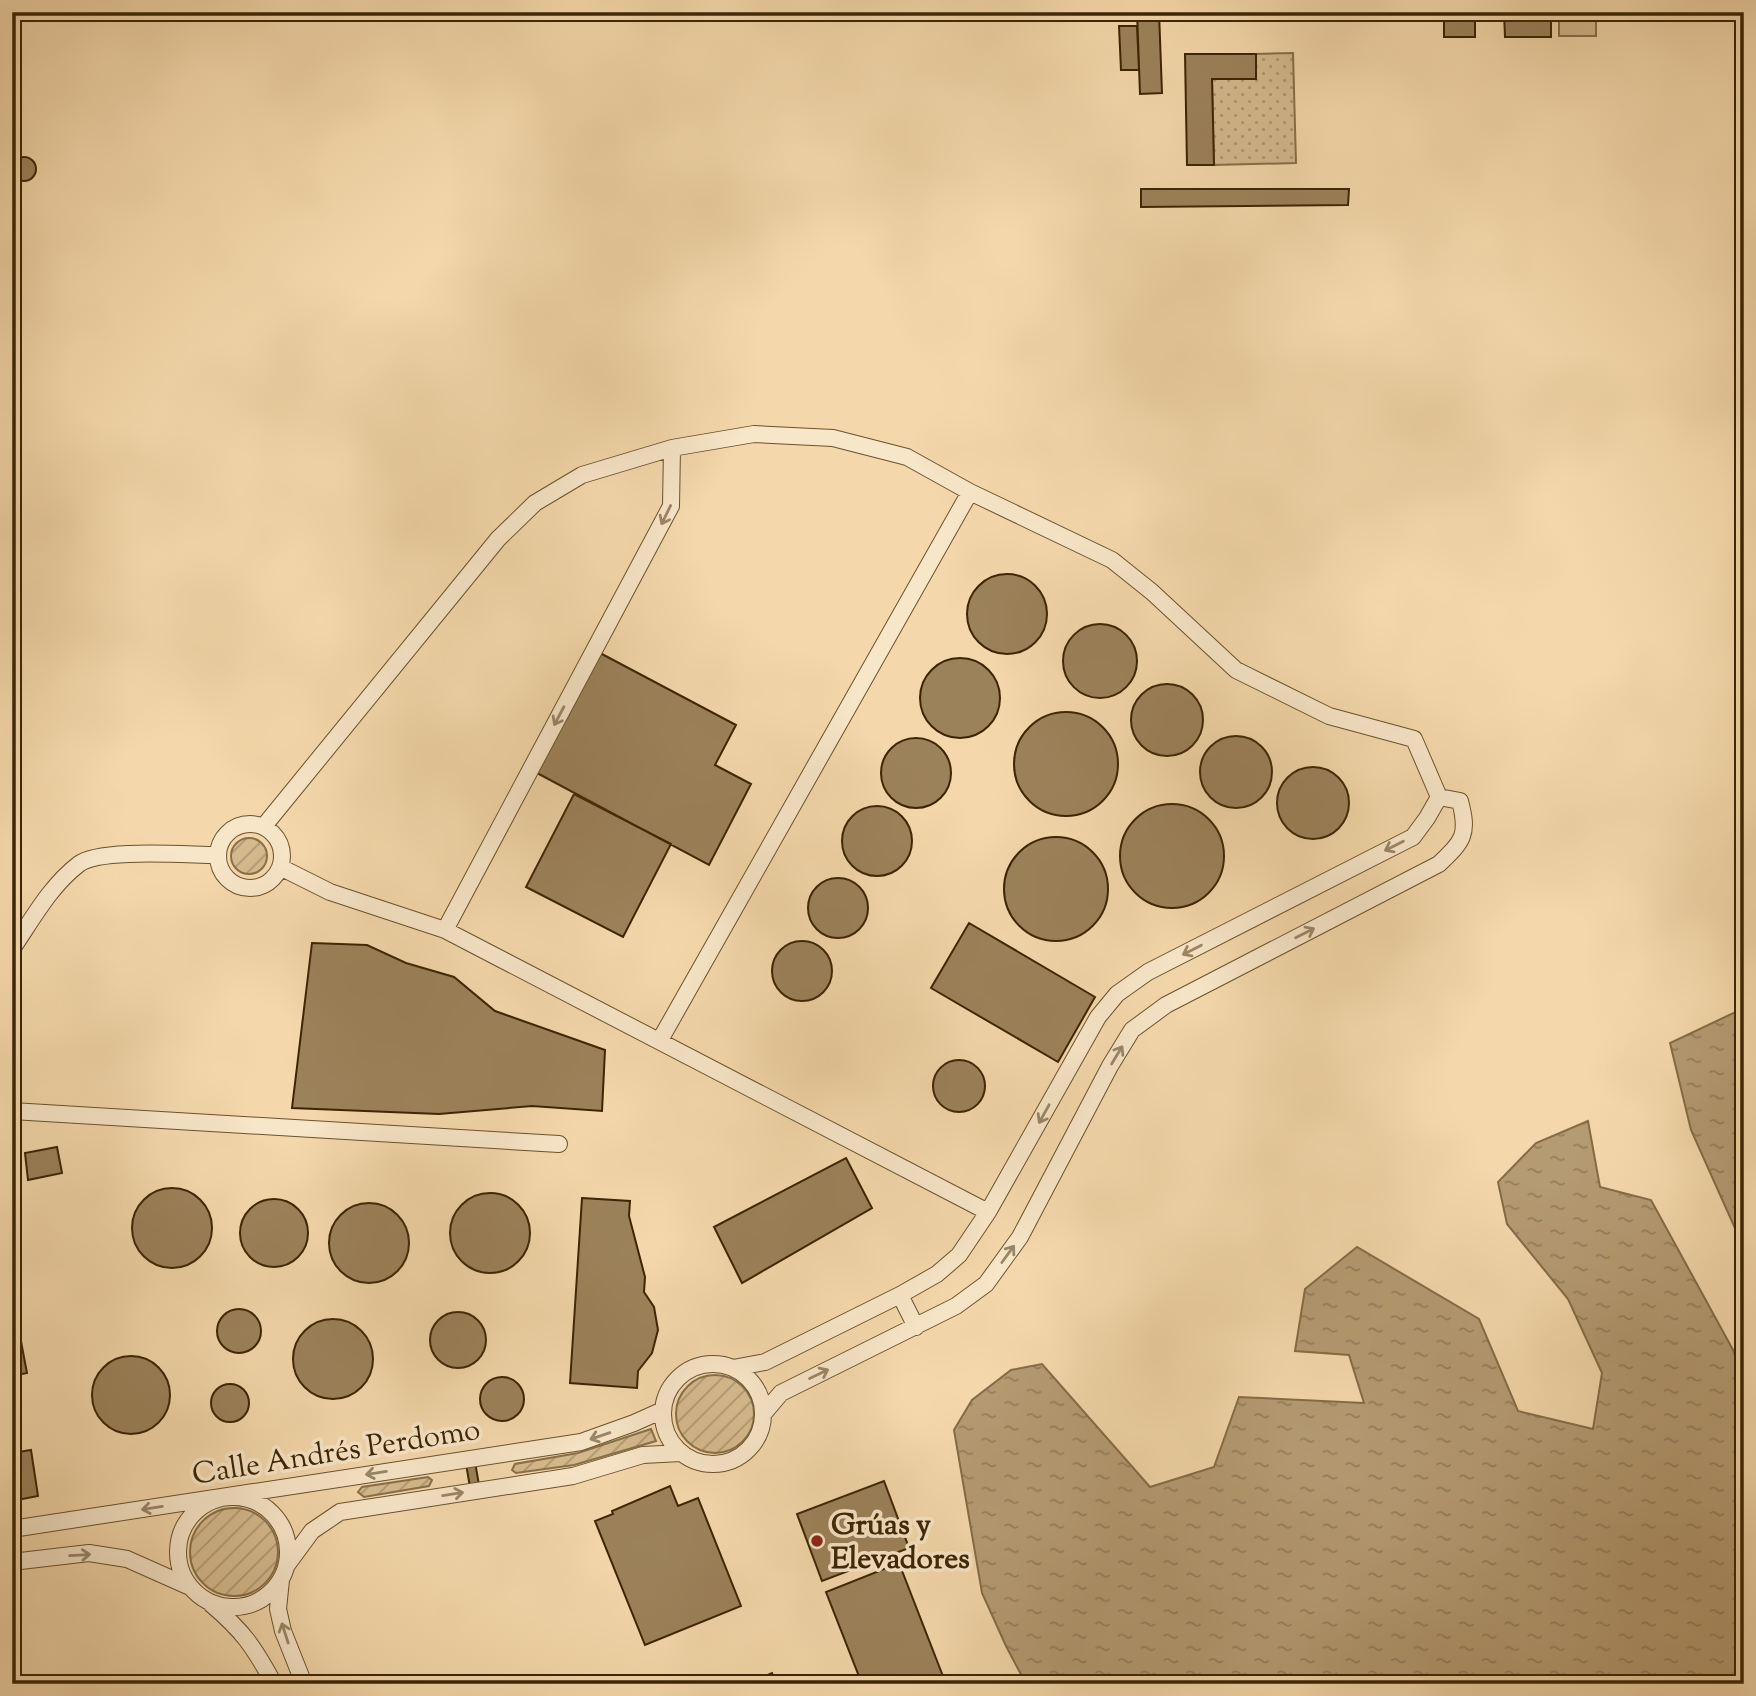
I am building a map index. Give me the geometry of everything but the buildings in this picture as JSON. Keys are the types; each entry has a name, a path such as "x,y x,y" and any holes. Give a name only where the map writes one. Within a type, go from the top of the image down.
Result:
{"street":[{"path":"264,826 498,539 535,503 582,475 672,448 754,434 832,438 908,457 970,492 1112,560 1152,592 1236,670 1329,716 1414,739 1439,797"},
{"path":"445,930 671,506 672,448"},
{"path":"660,1040 970,492"},
{"path":"733,1368 765,1362 937,1274 959,1255 988,1212 1098,1017 1117,994 1148,972 1413,836 1439,797"},
{"path":"764,1413 781,1393 956,1306 986,1284 1020,1237 1110,1066 1132,1030 1166,1005 1439,864 1458,846 1466,824 1460,801 1439,797"},
{"path":"253,823 264,826 278,839 282,858 280,867 268,883 249,888 230,882 223,874 217,855 225,835 233,828 253,823"},
{"path":"12,949 56,886 81,862 106,855 217,855"},
{"path":"280,867 330,892 445,930 988,1212"},
{"path":"12,1111 559,1144"},
{"path":"900,1295 916,1327"},
{"path":"704,1364 721,1364 733,1368 755,1385 764,1413 762,1429 755,1443 733,1461 706,1464 692,1460 681,1453 670,1440 664,1426 663,1410 667,1394 676,1380 689,1370 704,1364"},
{"name":"Calle Andrés Perdomo","path":"12,1529 581,1442 663,1410"},
{"name":"Calle Andrés Perdomo","path":"284,1573 312,1531 340,1512 573,1476 643,1455 681,1453"},
{"path":"190,1587 181,1571 178,1553 181,1534 189,1518 203,1506 219,1498 238,1497 256,1502 272,1513 283,1528 288,1546 278,1609 304,1684"},
{"path":"12,1562 89,1553 127,1559 190,1587 237,1626 256,1651 274,1684"},
{"path":"209,1603 242,1607 257,1602 271,1593 284,1573"}],"shaded area":[{"path":"1559,12 1596,12 1596,36 1559,36"},
{"path":"1293,53 1296,163 1214,165 1212,79 1256,79 1256,54"},
{"path":"249,838 262,843 267,856 262,869 249,874 236,869 231,856 236,843"},
{"path":"715,1375 730,1378 747,1392 754,1414 751,1429 737,1446 715,1453 700,1450 683,1436 676,1414 679,1399 693,1382"},
{"path":"651,1429 656,1441 574,1465 516,1473 512,1470 515,1464 578,1453"},
{"path":"428,1477 432,1480 429,1486 364,1497 358,1492 362,1487"},
{"path":"234,1508 251,1511 265,1521 275,1535 278,1552 275,1569 265,1583 251,1593 234,1596 217,1593 203,1583 193,1569 190,1552 193,1535 203,1521 217,1511"}],"water":[{"path":"1744,1008 1744,1238 1738,1235 1691,1130 1670,1043"},
{"path":"1588,1121 1600,1187 1651,1200 1744,1370 1744,1684 1026,1684 982,1593 954,1430 972,1400 1011,1370 1042,1364 1150,1487 1214,1467 1239,1397 1364,1403 1349,1355 1295,1351 1305,1289 1357,1247 1479,1319 1518,1411 1593,1429 1602,1373 1568,1299 1507,1224 1498,1182 1536,1143"}],"place":[{"name":"Grúas y Elevadores","path":"817,1541"}]}
